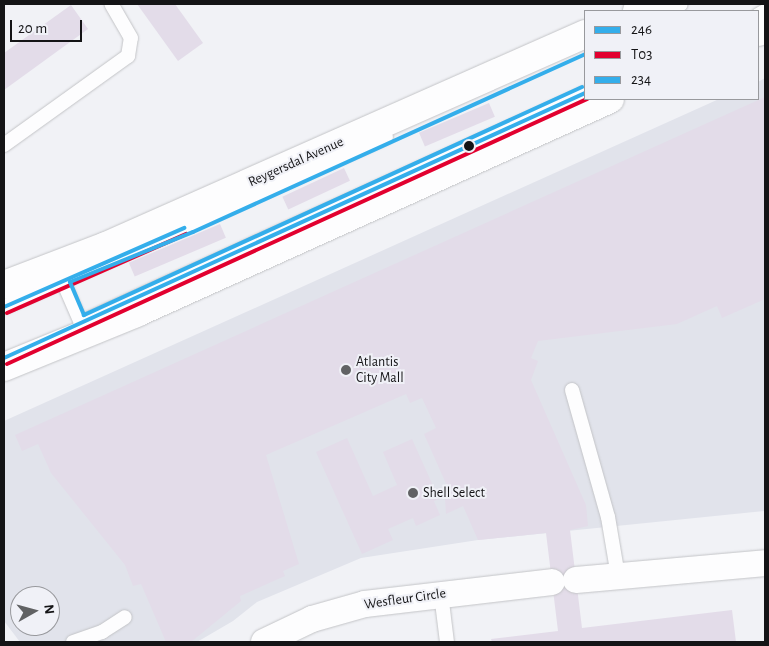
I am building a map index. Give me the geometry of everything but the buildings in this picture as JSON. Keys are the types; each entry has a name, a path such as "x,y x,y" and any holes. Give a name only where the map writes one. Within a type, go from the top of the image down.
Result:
{"main road":[{"path":"639,10 654,4"},
{"name":"Reygersdal Avenue","path":"4,285 106,246 584,34"},
{"path":"4,367 136,313 608,100"}],"street":[{"name":"Wesfleur Circle","path":"264,642 339,610 441,594 765,563"}],"lane":[{"path":"4,145 128,56 130,38 111,4"},
{"path":"666,10 681,4"},
{"path":"4,307 62,279 190,226 584,47"},
{"path":"4,358 584,92"},
{"path":"62,279 82,322"},
{"path":"572,390 608,517 618,576"},
{"path":"441,594 447,642"},
{"path":"73,642 102,632 125,617"}],"shaded area":[{"name":"Atlantis City Mall","path":"765,78 765,511 478,540 361,558 257,602 233,621 197,642 20,642 15,636 60,636 60,586 10,586 10,629 4,621 4,421 717,100 759,100 759,81"}],"transit line":[{"name":"234","path":"582,87 84,315 70,282 193,232 584,54"},
{"name":"246","path":"4,358 584,93"},
{"name":"T03","path":"7,364 585,100"},
{"name":"246","path":"4,307 184,228"},
{"name":"T03","path":"7,313 186,234"}],"place":[{"name":"Atlantis City Mall","path":"346,370"},
{"name":"Shell Select","path":"413,493"}]}
